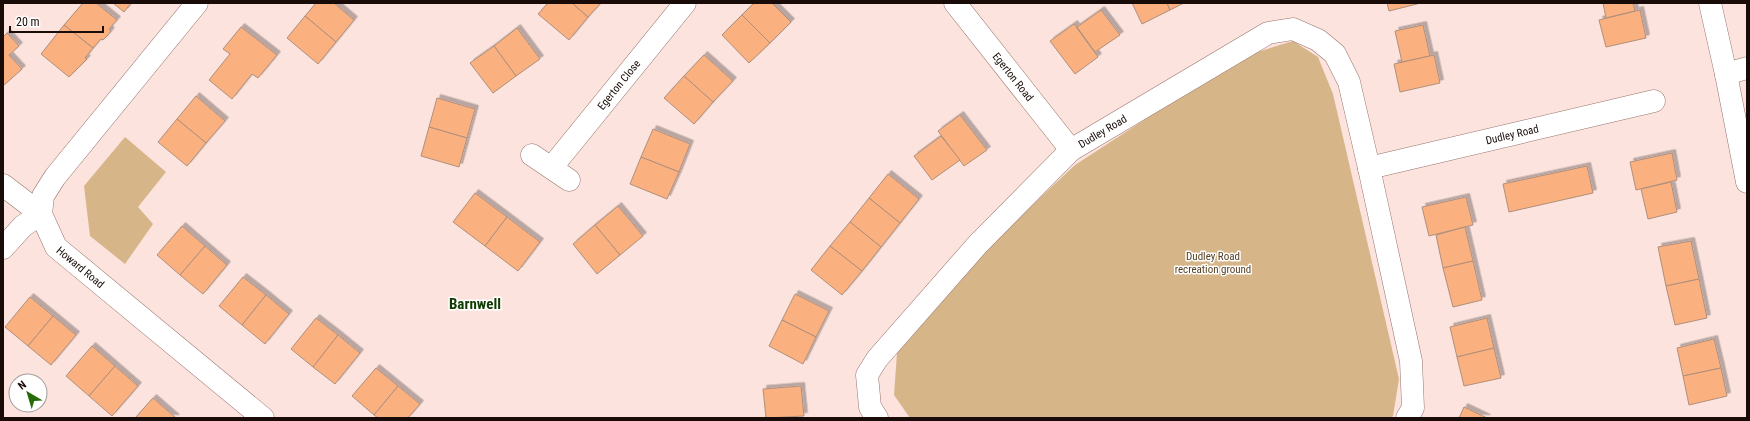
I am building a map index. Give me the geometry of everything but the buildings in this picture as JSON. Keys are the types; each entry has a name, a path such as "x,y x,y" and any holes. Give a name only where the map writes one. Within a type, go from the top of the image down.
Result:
{"street":[{"path":"3,248 23,226 41,214 43,196 55,177 197,3"},
{"name":"Egerton Close","path":"552,167 685,3"},
{"name":"Egerton Road","path":"955,3 1071,150"},
{"path":"1710,3 1726,74 1747,182"},
{"name":"Dudley Road","path":"877,418 870,407 866,375 877,359 978,244 1071,150 1268,33 1293,29 1318,40 1335,54 1349,82 1411,361 1413,408 1407,418"},
{"path":"1726,74 1747,68"},
{"name":"Dudley Road","path":"1369,168 1654,101"},
{"path":"532,155 552,167 569,180"},
{"path":"3,185 41,214"},
{"name":"Howard Road","path":"41,214 56,247 263,418"}],"green space":[{"name":"Dudley Road recreation ground","path":"1293,41 1318,57 1333,94 1399,379 1393,416 1391,418 910,418 894,395 897,353 978,256 1075,165 1241,57"},
{"path":"125,137 166,172 138,207 153,224 125,264 90,236 84,186"}],"district":[{"name":"Barnwell","path":"475,304"}]}
